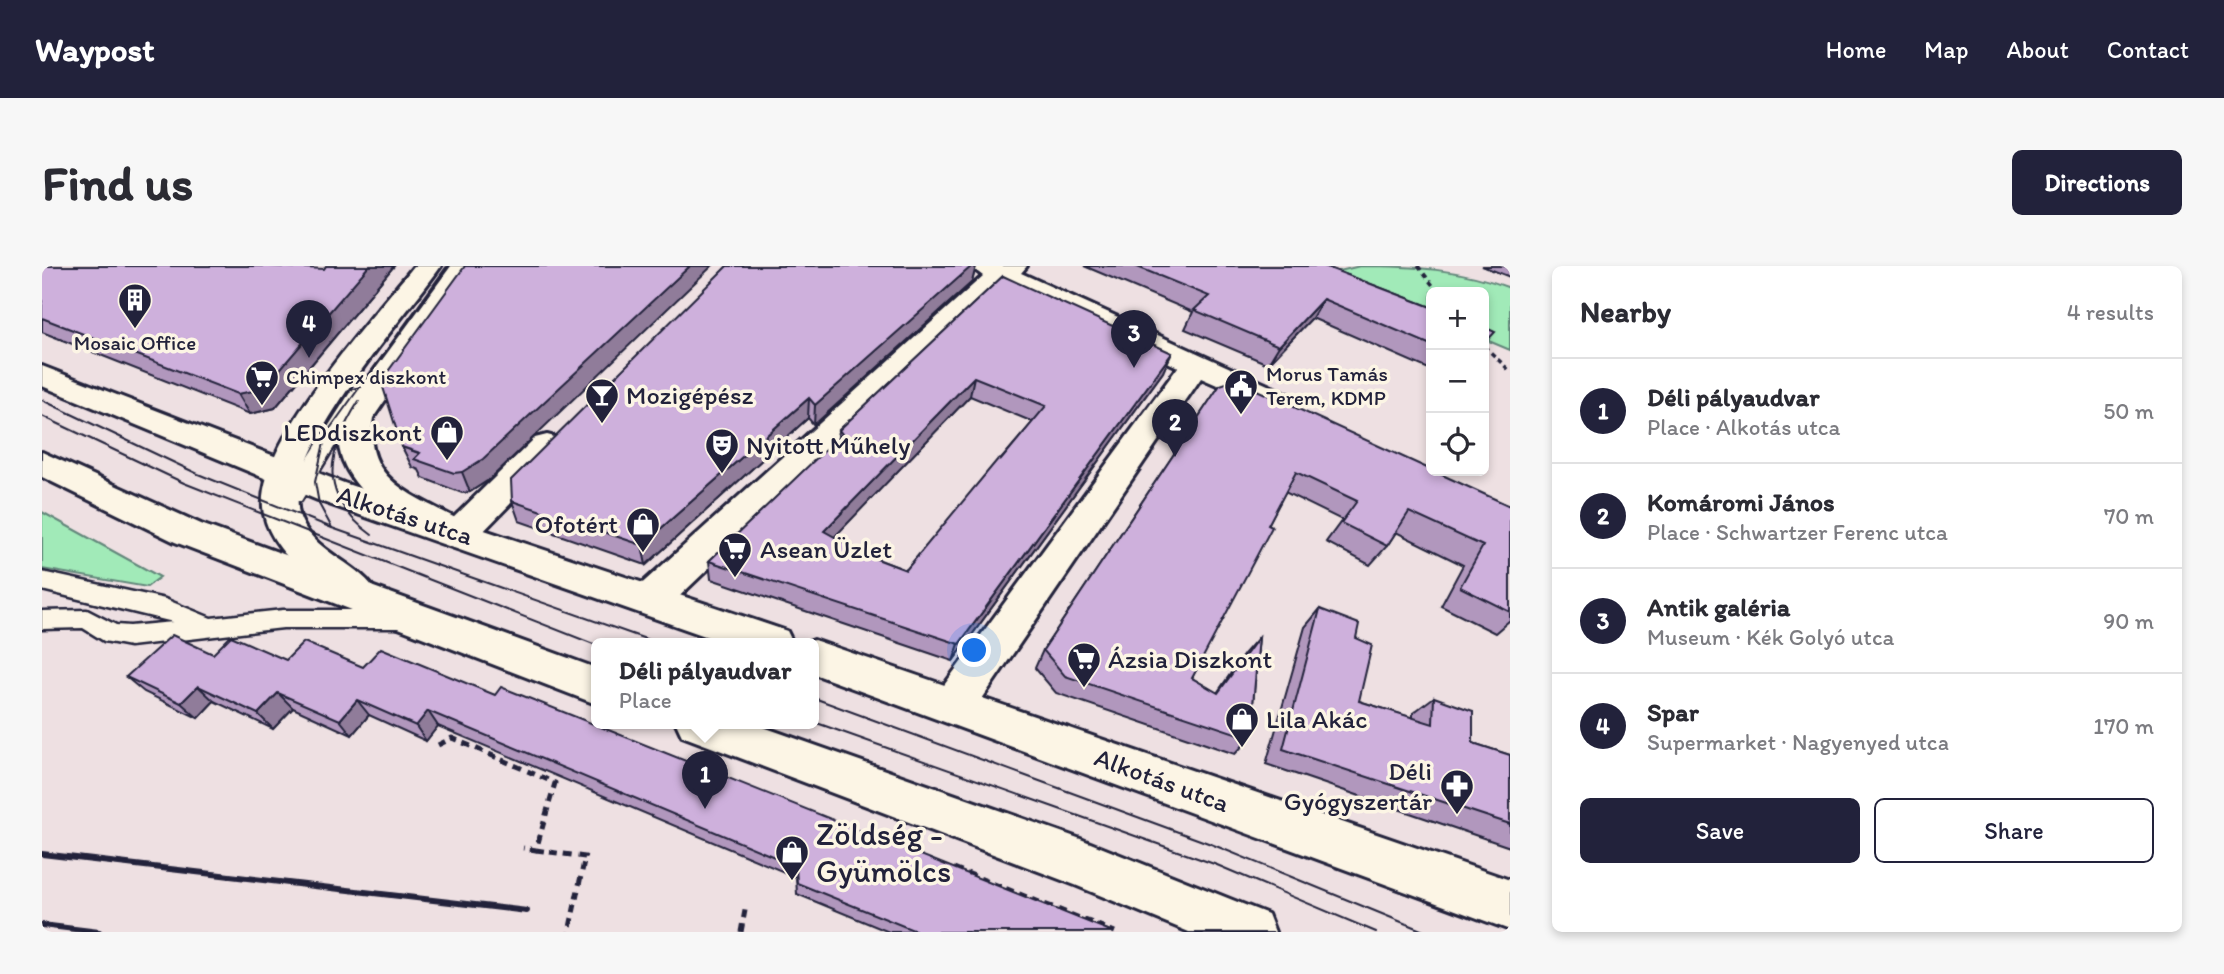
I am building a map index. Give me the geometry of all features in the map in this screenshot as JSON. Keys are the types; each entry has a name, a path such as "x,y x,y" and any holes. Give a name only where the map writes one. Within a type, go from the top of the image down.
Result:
{"street":[{"path":"359,594 304,554 279,505 294,478 302,433 313,415 428,266"},
{"path":"464,266 357,417 351,434 355,458 380,489 454,531 567,427"},
{"path":"650,600 1000,269 1196,364 1309,415"},
{"path":"954,705 1196,364"},
{"name":"Alkotás utca","path":"42,375 294,478 759,638"},
{"path":"42,463 188,533 359,594 591,684"},
{"name":"Alkotás utca","path":"819,659 1510,905"},
{"path":"713,729 1078,862 1250,932"}],"lane":[{"path":"294,478 453,266"},
{"path":"42,581 165,608 207,626"},
{"path":"42,620 87,620 112,634 130,636 207,626 319,617 426,620"}],"path":[{"path":"1418,266 1434,287"},
{"path":"1488,350 1510,370"},
{"path":"438,745 452,738 555,783 536,850"},
{"path":"523,848 585,857 569,932"},
{"path":"949,866 1115,932"},
{"path":"741,932 746,905"}],"green space":[{"path":"1360,266 1398,267 1455,273 1510,288 1510,350 1489,341 1489,287 1426,287 1426,315 1327,274"},
{"path":"42,512 160,577 147,587 42,569"}],"building":[{"path":"269,266 324,269 326,266 369,266 263,389 238,394 42,318 42,268"},
{"path":"465,266 690,266 483,459 462,472 454,473 414,459 420,453 402,447 381,381"},
{"path":"727,266 972,266 815,405 809,398 642,545 512,501 511,480"},
{"path":"1135,266 1324,266 1426,305 1426,343 1323,299 1279,346 1194,310 1209,296"},
{"path":"1003,276 1172,353 959,644 709,561 842,434 839,430","holes":["974,377 1046,406 906,570 869,556 824,531"]},
{"path":"1235,380 1426,468 1426,476 1445,476 1510,506 1510,612 1460,587 1483,546 1409,512 1387,546 1341,523 1357,501 1296,472 1268,525 1272,527 1192,678 1218,693 1259,637 1250,738 1065,676 1043,650 1220,385"},
{"path":"1320,609 1359,624 1356,638 1372,645 1359,701 1433,724 1434,697 1473,711 1473,743 1510,755 1510,824 1283,749"},
{"path":"172,635 213,654 231,636 286,660 304,642 363,667 381,648 495,695 501,687 591,723 591,729 606,729 1113,932 918,932 797,883 796,866 428,711 416,726 357,700 340,720 278,693 258,714 198,686 181,703 126,677"}],"tram line":[{"path":"332,528 319,504 315,482 326,434 447,266"},
{"path":"42,400 198,474 332,528"},
{"path":"359,401 339,438 333,473 335,489 342,505 354,520 372,535"},
{"path":"42,416 184,483 591,643"},
{"path":"332,528 643,638"},
{"path":"819,700 1211,844 1426,932"},
{"path":"819,724 1217,865 1376,932"}],"railway":[{"path":"42,854 527,911"},
{"path":"42,925 99,932"}],"place":[{"name":"Mosaic Office","path":"135,330"},
{"name":"Spar","path":"309,358"},
{"name":"Antik galéria","path":"1134,368"},
{"name":"Chimpex diszkont","path":"262,407"},
{"name":"Morus Tamás Terem, KDMP","path":"1241,416"},
{"name":"Mozigépész","path":"602,425"},
{"name":"Komáromi János","path":"1175,457"},
{"name":"LEDdiszkont","path":"447,462"},
{"name":"Nyitott Műhely","path":"722,475"},
{"name":"Ofotért","path":"643,554"},
{"name":"Asean Üzlet","path":"735,579"},
{"name":"Ázsia Diszkont","path":"1084,689"},
{"name":"Lila Akác","path":"1242,749"},
{"name":"Déli pályaudvar","path":"705,809"},
{"name":"Déli Gyógyszertár","path":"1457,816"},
{"name":"Zöldség - Gyümölcs","path":"792,882"}]}
